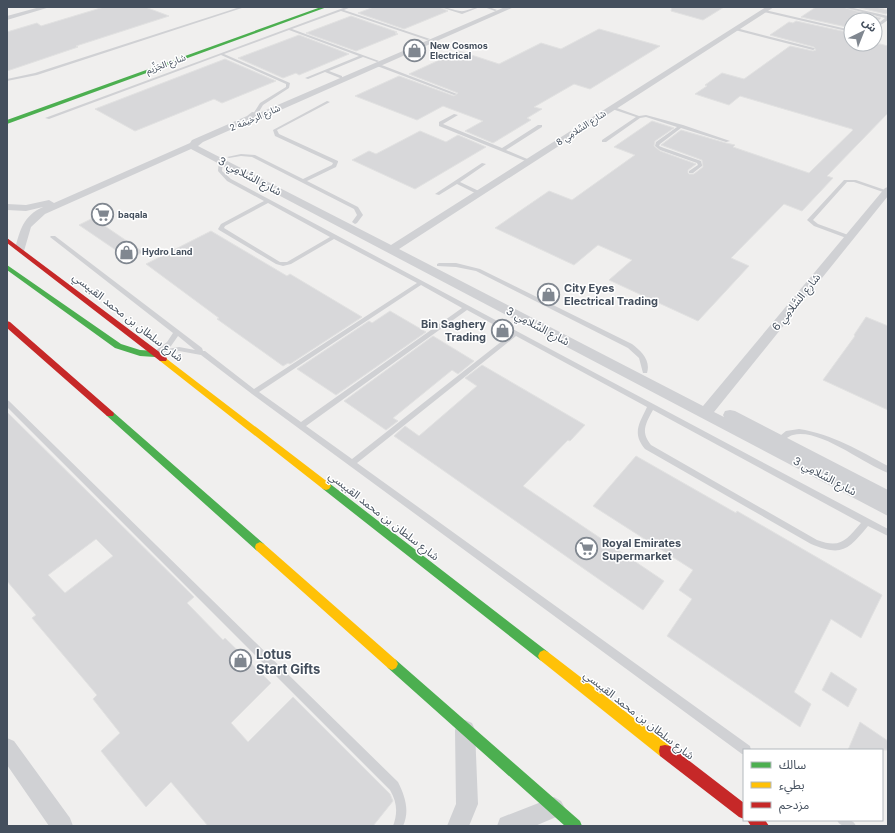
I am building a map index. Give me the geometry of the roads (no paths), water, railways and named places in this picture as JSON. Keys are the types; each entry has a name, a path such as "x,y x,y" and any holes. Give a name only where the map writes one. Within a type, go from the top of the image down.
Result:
{"main road":[{"path":"232,31 299,7"},
{"name":"شارع الجَزِّيم","path":"7,122 324,7"},
{"name":"شارع سلطان بن محمد القبيسي","path":"7,240 157,354 743,811"},
{"path":"7,267 118,346 140,353 157,354"},
{"path":"7,324 575,826"}],"street":[{"path":"7,18 47,7"},
{"name":"شارع الرخيمَة 2","path":"20,249 26,226 41,212 194,143 511,7"},
{"name":"شارع الرخيمَة 2","path":"255,114 341,77 378,63 428,38 498,8"},
{"name":"شارع السَّلامِي 8","path":"395,247 768,9"},
{"path":"194,143 250,118 255,114"},
{"path":"7,125 20,118"},
{"name":"شارع الرخيمَة 2","path":"7,207 26,208 48,203 194,143"},
{"name":"شارع السَّلامِي 3","path":"194,143 708,410 888,509"},
{"name":"شارع السَّلامِي 3","path":"225,159 355,222 395,247 439,265 644,371 708,410 779,440 888,497"},
{"name":"شارع السَّلامِي 6","path":"708,410 887,191"},
{"path":"458,826 467,804 465,730"},
{"path":"7,748 62,826"},
{"path":"508,826 554,808"}],"lane":[{"path":"7,80 36,74 243,7"},
{"path":"47,118 349,7"},
{"path":"442,7 461,13 478,7"},
{"path":"486,7 498,8"},
{"path":"845,7 866,12"},
{"path":"768,9 843,29"},
{"path":"341,10 428,38"},
{"path":"883,16 887,17 887,19 883,22"},
{"path":"289,29 362,56 455,94"},
{"path":"736,30 813,49"},
{"path":"221,54 288,83 288,87 261,104 255,114"},
{"path":"307,78 362,56"},
{"path":"326,71 341,77"},
{"path":"117,82 151,80"},
{"path":"117,82 124,85 128,89"},
{"path":"303,181 334,166 336,162 278,135 275,130 328,102"},
{"path":"612,108 639,117 649,116 728,141"},
{"path":"456,115 441,123 441,125 530,161"},
{"path":"604,140 639,117"},
{"path":"502,150 540,126"},
{"path":"681,126 658,143 658,146 662,149 698,162 700,165 691,172"},
{"path":"355,222 360,217 358,210 253,156 241,155 225,159 220,171 225,177 888,533"},
{"path":"437,194 484,164"},
{"path":"849,237 816,225 810,220 846,181 854,181 887,191"},
{"path":"457,182 479,193"},
{"path":"268,201 223,225 221,229 278,263 284,264 335,236"},
{"path":"53,237 254,392 745,749"},
{"path":"254,392 421,283"},
{"path":"301,426 467,307"},
{"path":"157,354 169,344 177,332"},
{"path":"352,463 516,333"},
{"path":"157,354 179,349 203,353"},
{"path":"7,403 394,786 399,794 401,803 402,813 398,826"},
{"path":"651,406 640,432 648,447 814,542 829,548 843,547 848,544 867,522"},
{"path":"779,440 790,433 799,432 819,435 888,470"}],"place":[{"name":"New Cosmos Electrical","path":"414,51"},
{"name":"baqala","path":"103,215"},
{"name":"Hydro Land","path":"126,252"},
{"name":"City Eyes Electrical Trading","path":"548,294"},
{"name":"Bin Saghery Trading","path":"502,330"},
{"name":"Royal Emirates Supermarket","path":"586,549"},
{"name":"Lotus Start Gifts","path":"241,661"}]}
